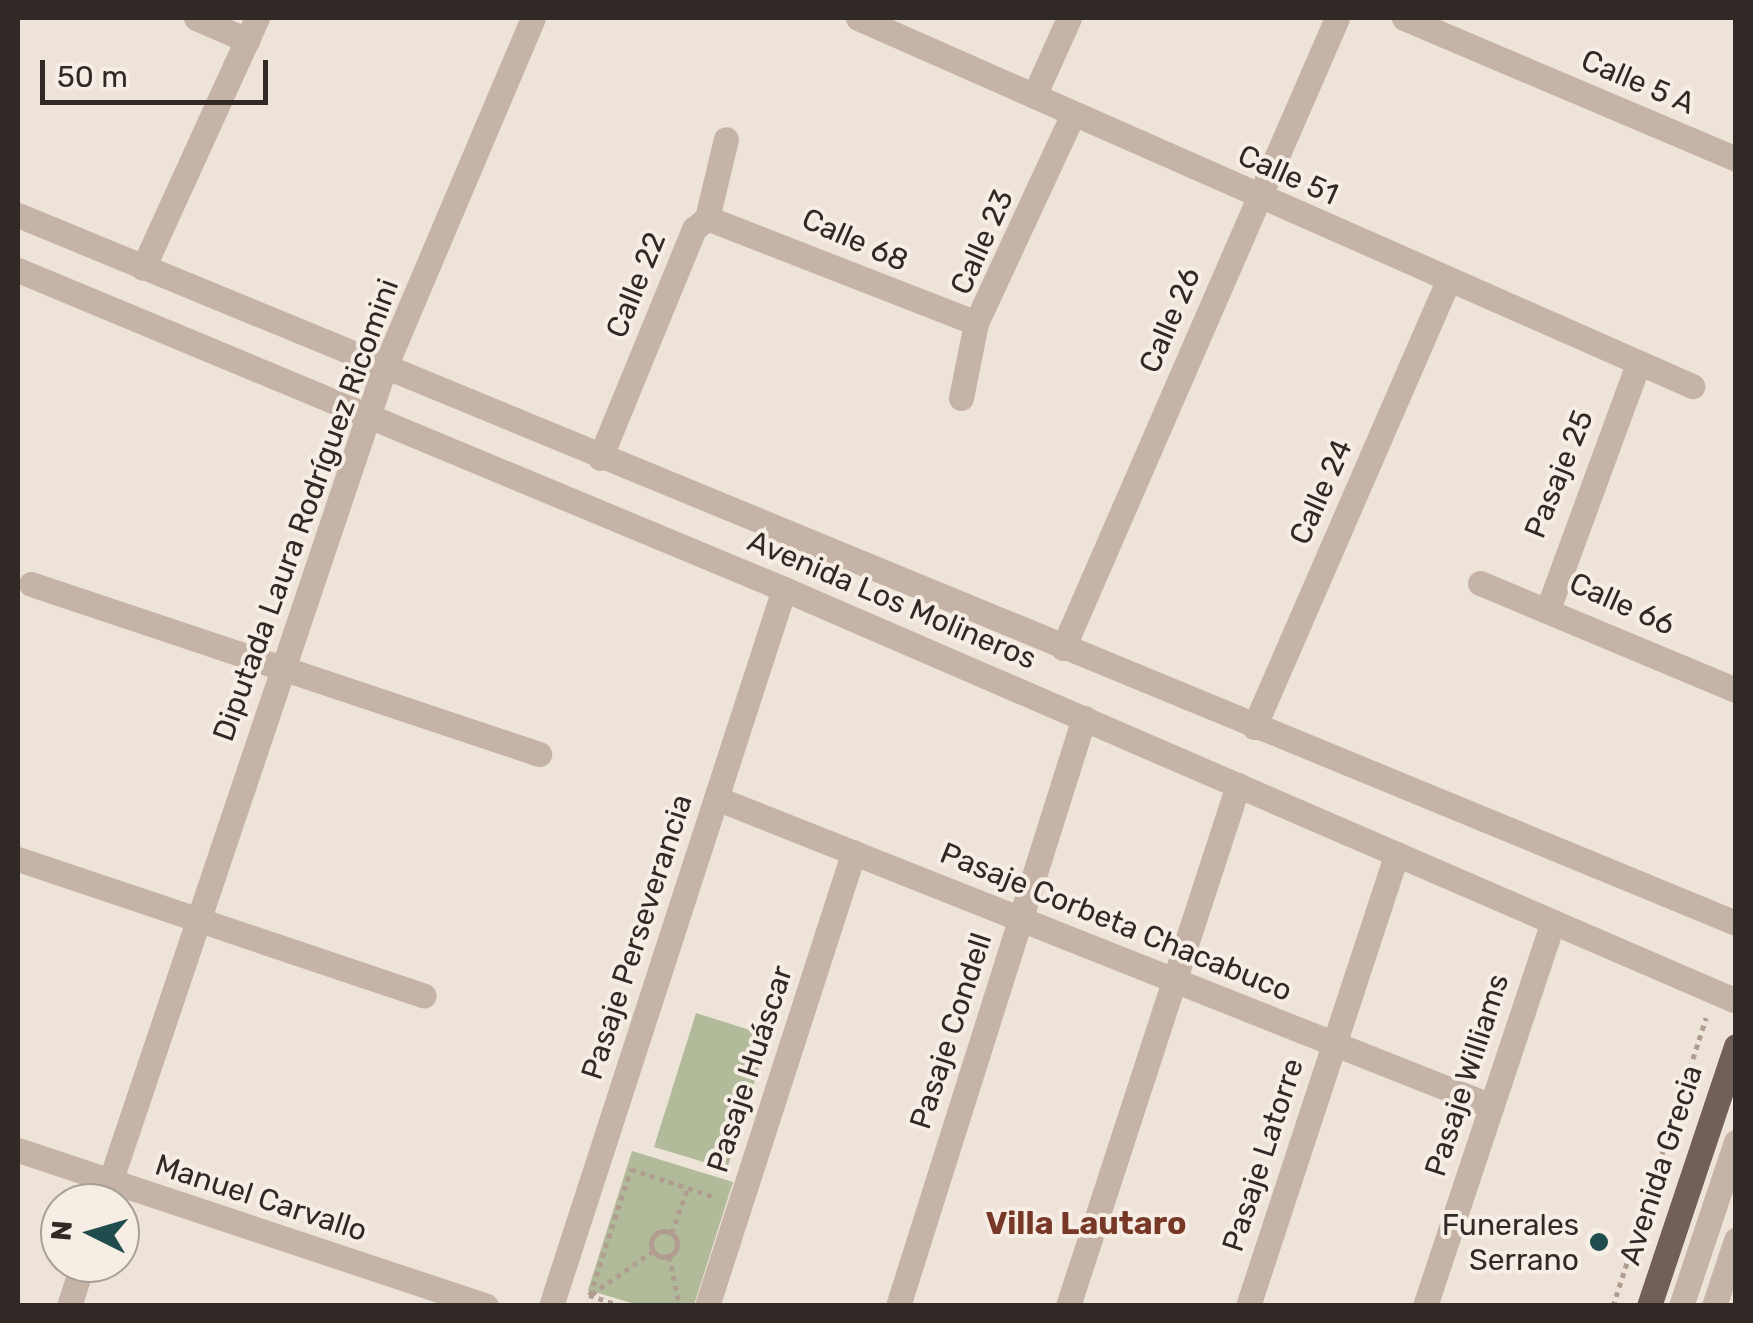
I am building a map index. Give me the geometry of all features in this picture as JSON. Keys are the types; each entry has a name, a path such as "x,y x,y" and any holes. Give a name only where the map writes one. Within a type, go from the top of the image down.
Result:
{"main road":[{"name":"Avenida Grecia","path":"1649,1306 1736,1046"}],"street":[{"path":"143,268 252,29 196,18"},
{"name":"Diputada Laura Rodríguez Ricomini","path":"109,1183 384,369 534,18"},
{"name":"Calle 51","path":"858,18 1447,284 1637,367 1692,386"},
{"path":"1034,96 1069,18"},
{"name":"Calle 26","path":"1063,648 1337,18"},
{"name":"Calle 5 A","path":"1404,18 1736,160"},
{"name":"Calle 23","path":"961,398 976,323 1073,114"},
{"name":"Calle 22","path":"600,458 694,230 707,218 726,139"},
{"name":"Avenida Los Molineros","path":"18,215 1736,923"},
{"name":"Calle 68","path":"707,218 976,323"},
{"name":"Avenida Los Molineros","path":"18,270 784,588 1725,996"},
{"name":"Calle 24","path":"1254,726 1447,284"},
{"name":"Pasaje 25","path":"1549,606 1637,367"},
{"path":"31,584 539,754"},
{"name":"Calle 66","path":"1480,584 1549,606 1736,690"},
{"name":"Pasaje Perseverancia","path":"551,1306 784,588"},
{"name":"Pasaje Condell","path":"898,1306 1084,718"},
{"path":"1068,1306 1238,785"},
{"name":"Pasaje Corbeta Chacabuco","path":"716,798 1491,1106"},
{"name":"Pasaje Huáscar","path":"707,1306 854,852"},
{"name":"Pasaje Latorre","path":"1248,1306 1397,854"},
{"path":"18,859 424,996"},
{"name":"Pasaje Williams","path":"1425,1306 1553,922"},
{"path":"1681,1306 1736,1142"},
{"name":"Manuel Carvallo","path":"18,1150 86,1183"},
{"name":"Manuel Carvallo","path":"140,1203 486,1306"},
{"path":"1714,1306 1736,1240"}],"path":[{"path":"1612,1306 1725,996"},
{"path":"590,1296 631,1169 725,1200"},
{"path":"680,1306 670,1256 672,1233 688,1187"},
{"path":"653,1252 655,1234 672,1233"},
{"path":"590,1296 653,1252 670,1256"},
{"path":"590,1296 620,1306"}],"green space":[{"path":"696,1013 769,1036 727,1169 654,1147"},
{"path":"632,1151 733,1182 694,1305 638,1305 588,1290"}],"place":[{"name":"Funerales Serrano","path":"1599,1242"}],"district":[{"name":"Villa Lautaro","path":"1086,1223"}]}
